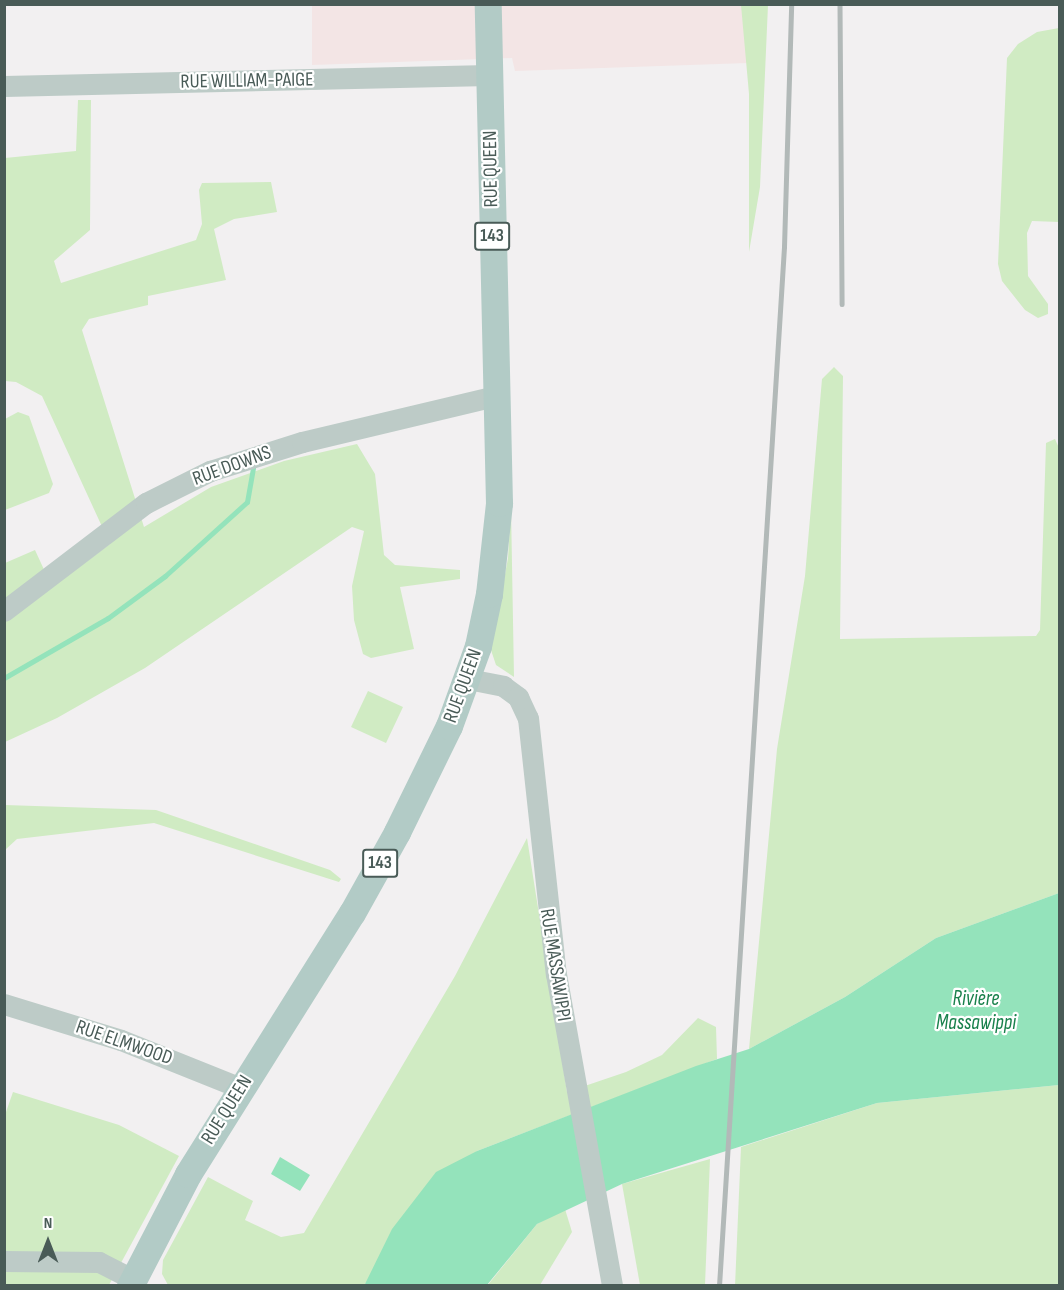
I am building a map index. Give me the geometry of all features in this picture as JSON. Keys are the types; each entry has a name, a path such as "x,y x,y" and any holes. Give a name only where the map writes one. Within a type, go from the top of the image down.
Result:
{"main road":[{"name":"RUE QUEEN","path":"132,1282 167,1210 347,921 393,841 468,679 495,557 499,503 495,396 489,4"}],"street":[{"name":"RUE WILLIAM-PAIGE","path":"4,86 489,75"},
{"name":"RUE DOWNS","path":"4,611 146,503 210,471 302,441 495,396"},
{"name":"RUE MASSAWIPPI","path":"468,679 503,686 518,697 528,718 545,897 576,1099 612,1286"},
{"name":"RUE ELMWOOD","path":"4,1004 121,1040 241,1088"},
{"path":"4,1260 99,1262 132,1282"}],"shaded area":[{"path":"312,5 747,5 748,63 515,71 512,58 312,65"},
{"path":"741,5 768,5 760,187 749,252 749,94"},
{"path":"1059,28 1059,222 1032,221 1027,233 1028,276 1048,304 1048,314 1038,318 1025,310 1002,281 998,264 1007,58 1018,44 1037,32"},
{"path":"78,100 91,100 90,230 54,261 61,283 196,240 202,224 199,190 202,183 271,182 277,212 234,219 214,229 226,280 148,296 148,305 89,319 82,330 144,527 211,487 284,461 357,444 375,474 384,555 395,565 460,570 460,579 400,587 414,649 371,658 363,654 354,620 352,586 364,531 352,527 145,668 57,718 5,742 5,563 35,550 52,587 110,544 42,396 16,382 5,381 5,158 76,151"},
{"path":"834,367 843,376 840,639 1036,636 1040,630 1046,443 1055,439 1059,448 1059,893 936,938 845,997 749,1049 777,749 805,576 822,379"},
{"path":"18,412 29,416 53,484 49,493 5,510 5,419"},
{"path":"511,508 514,677 496,665 491,650 508,558"},
{"path":"368,691 403,707 386,743 351,727"},
{"path":"5,805 156,810 330,870 341,879 339,882 154,823 17,839 5,850"},
{"path":"527,838 567,1092 626,1072 662,1055 698,1018 716,1027 717,1059 477,1151 364,1285 168,1285 162,1274 163,1260 208,1177 253,1201 245,1220 281,1237 304,1233 455,976"},
{"path":"1059,1085 1059,1285 735,1286 741,1147 877,1103"},
{"path":"13,1092 119,1125 179,1156 109,1285 5,1286 6,1112"},
{"path":"710,1159 705,1285 640,1285 622,1184"},
{"path":"565,1209 572,1232 540,1285 487,1286 537,1224"}],"water":[{"name":"Rivière Massawippi","path":"1059,893 1059,1085 877,1103 622,1184 537,1224 487,1285 364,1286 392,1229 436,1172 477,1151 696,1066 749,1049 845,997 936,938"},
{"path":"280,1157 310,1175 300,1191 271,1174"}],"waterway":[{"path":"4,678 108,618 165,576 247,502 254,463"}],"railway":[{"path":"719,1286 784,247 791,4"},
{"path":"840,4 842,304"}]}
